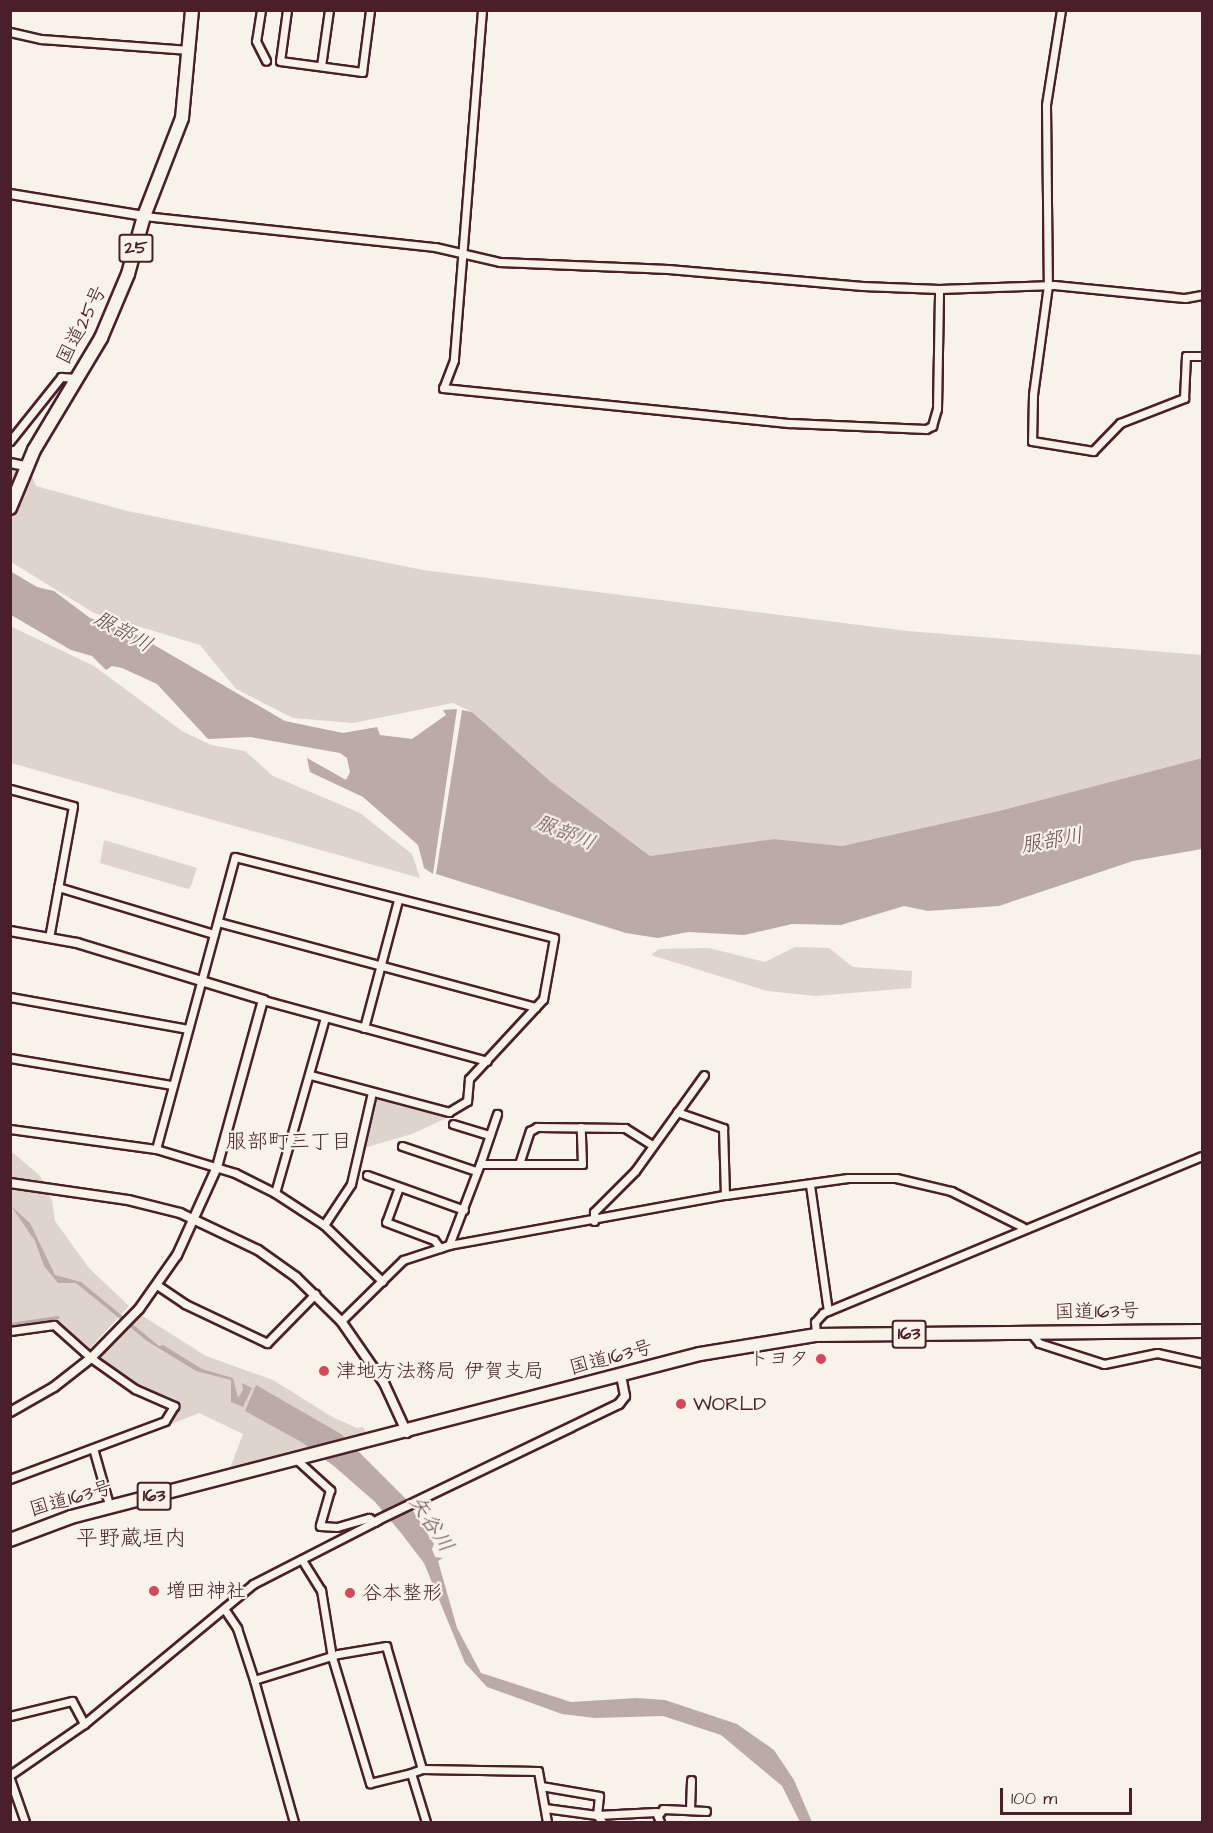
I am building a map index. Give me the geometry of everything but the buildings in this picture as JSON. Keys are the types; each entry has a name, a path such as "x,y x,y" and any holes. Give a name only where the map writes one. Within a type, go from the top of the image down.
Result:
{"highway":[{"name":"国道25号","path":"10,508 26,466 118,301 144,216 182,118 192,10"},
{"name":"国道163号","path":"10,1540 71,1517 407,1433 700,1354 816,1335 1203,1331"}],"street":[{"path":"261,10 256,41 266,61"},
{"path":"288,10 280,61 362,72 370,10"},
{"path":"321,66 329,10"},
{"path":"482,10 454,360 443,388 790,423 932,426 938,409 939,289"},
{"path":"1061,10 1046,105 1048,285 1033,395 1031,435 1035,443 1093,451 1120,423 1184,398 1186,356 1203,356"},
{"path":"10,32 41,39 189,50"},
{"path":"10,194 144,216 435,247 500,262 668,268 939,289 1048,285 1185,298 1203,295"},
{"path":"10,441 61,377 77,378"},
{"path":"10,463 26,466"},
{"path":"10,789 73,806 49,938"},
{"path":"156,1149 171,1085 202,982 235,857 554,938 543,999 469,1079 467,1101 449,1112 310,1075"},
{"path":"58,887 213,934"},
{"path":"364,1028 398,900"},
{"path":"218,922 536,1007"},
{"path":"10,931 49,938 325,1018 487,1061"},
{"path":"10,997 188,1029"},
{"path":"10,1412 54,1388 93,1355 131,1317 157,1285 196,1219 217,1167 263,1000"},
{"path":"275,1193 325,1018"},
{"path":"10,1058 171,1085"},
{"path":"594,1221 594,1212 635,1171 651,1144 704,1075"},
{"path":"324,1225 351,1184 372,1092"},
{"path":"676,1112 723,1128 725,1195"},
{"path":"449,1245 464,1210 497,1114"},
{"path":"453,1124 489,1135"},
{"path":"519,1164 530,1131 537,1127 625,1128 651,1144"},
{"path":"402,1146 478,1167 519,1164 582,1164 581,1127"},
{"path":"10,1129 156,1149 217,1167 275,1193 324,1225 382,1281"},
{"path":"816,1335 818,1317 828,1311 1023,1227 1203,1156"},
{"path":"367,1175 464,1210"},
{"path":"341,1321 403,1260 449,1245 594,1221 725,1195 848,1178 896,1178 951,1191 1023,1227"},
{"path":"10,1183 128,1200 196,1219 258,1250 315,1294 341,1321 384,1383 407,1433"},
{"path":"810,1185 828,1311"},
{"path":"399,1187 386,1222 434,1240 440,1248"},
{"path":"157,1285 185,1304 267,1344 315,1294"},
{"path":"10,1331 54,1325 135,1389 174,1406 165,1421 10,1479"},
{"path":"1030,1332 1039,1344 1104,1364 1157,1353 1203,1363"},
{"path":"25,1822 10,1777 84,1724 225,1610 253,1584 413,1502 619,1404 624,1396 621,1376"},
{"path":"93,1448 110,1508"},
{"path":"298,1460 330,1490 320,1526 337,1527 369,1518 376,1521"},
{"path":"302,1560 321,1590 332,1657 370,1783 422,1769 538,1771 547,1822"},
{"path":"225,1610 237,1628 254,1680 291,1822"},
{"path":"254,1680 332,1657 386,1646 422,1769"},
{"path":"10,1716 72,1701 84,1724"},
{"path":"411,1773 426,1822"},
{"path":"690,1809 691,1780"},
{"path":"541,1786 599,1796 597,1815 602,1822"},
{"path":"545,1808 597,1815 660,1818 663,1809 706,1811"}],"shaded area":[{"path":"10,469 32,476 36,486 127,511 423,570 907,631 1202,655 1202,758 1003,810 842,846 774,839 650,856 550,781 472,712 453,703 353,723 293,718 236,689 200,645 94,613 11,562"},
{"path":"10,626 94,666 182,731 211,745 245,751 273,776 360,813 412,854 420,878 11,763"},
{"path":"104,840 197,868 191,886 188,889 100,863"},
{"path":"795,947 829,948 853,967 912,971 911,988 815,996 767,991 651,955 659,949 709,948 765,962"},
{"path":"378,1097 449,1117 412,1134 364,1148 374,1100"},
{"path":"10,1150 40,1176 52,1200 55,1221 89,1268 129,1306 90,1348 56,1320 11,1326"},
{"path":"138,1313 206,1356 273,1380 334,1418 357,1428 363,1427 369,1436 229,1471 243,1434 199,1413 169,1425 180,1405 139,1385 98,1356"}],"water":[{"name":"服部川","path":"10,571 37,587 54,591 90,618 137,635 285,721 343,733 377,727 380,735 412,739 446,715 443,710 457,709 433,874 424,868 418,845 363,797 310,772 307,758 346,780 350,772 347,758 340,753 250,737 208,739 157,684 122,668 112,666 106,670 92,656 71,650 11,615"},
{"name":"服部川","path":"462,710 472,712 550,781 650,856 774,839 842,846 1003,810 1202,758 1202,849 1133,861 999,906 928,911 904,906 841,925 792,924 744,935 688,932 658,938 626,933 436,874"},
{"path":"11,1206 30,1223 55,1275 81,1282 159,1346 163,1345 202,1369 233,1378 238,1398 243,1390 242,1383 252,1388 243,1407 231,1402 231,1380 196,1371 147,1341 76,1283 58,1283 44,1266 35,1241"},
{"path":"256,1385 341,1434 405,1498 434,1544 432,1549 435,1557 443,1558 438,1561 457,1628 481,1673 571,1702 637,1698 665,1700 737,1724 774,1750 794,1780 812,1822 800,1822 782,1786 721,1735 663,1716 595,1718 562,1714 487,1687 465,1663 424,1563 375,1502 335,1467 303,1443 245,1411"}],"waterway":[{"path":"10,1324 57,1317"}],"place":[{"name":"トヨタ","path":"821,1359"},
{"name":"津地方法務局 伊賀支局","path":"324,1371"},
{"name":"WORLD","path":"681,1404"},
{"name":"増田神社","path":"154,1591"},
{"name":"谷本整形","path":"350,1593"}],"district":[{"name":"服部町三丁目","path":"289,1142"},
{"name":"平野蔵垣内","path":"131,1539"}],"water label":[{"name":"矢谷川","path":"431,1524"}]}
